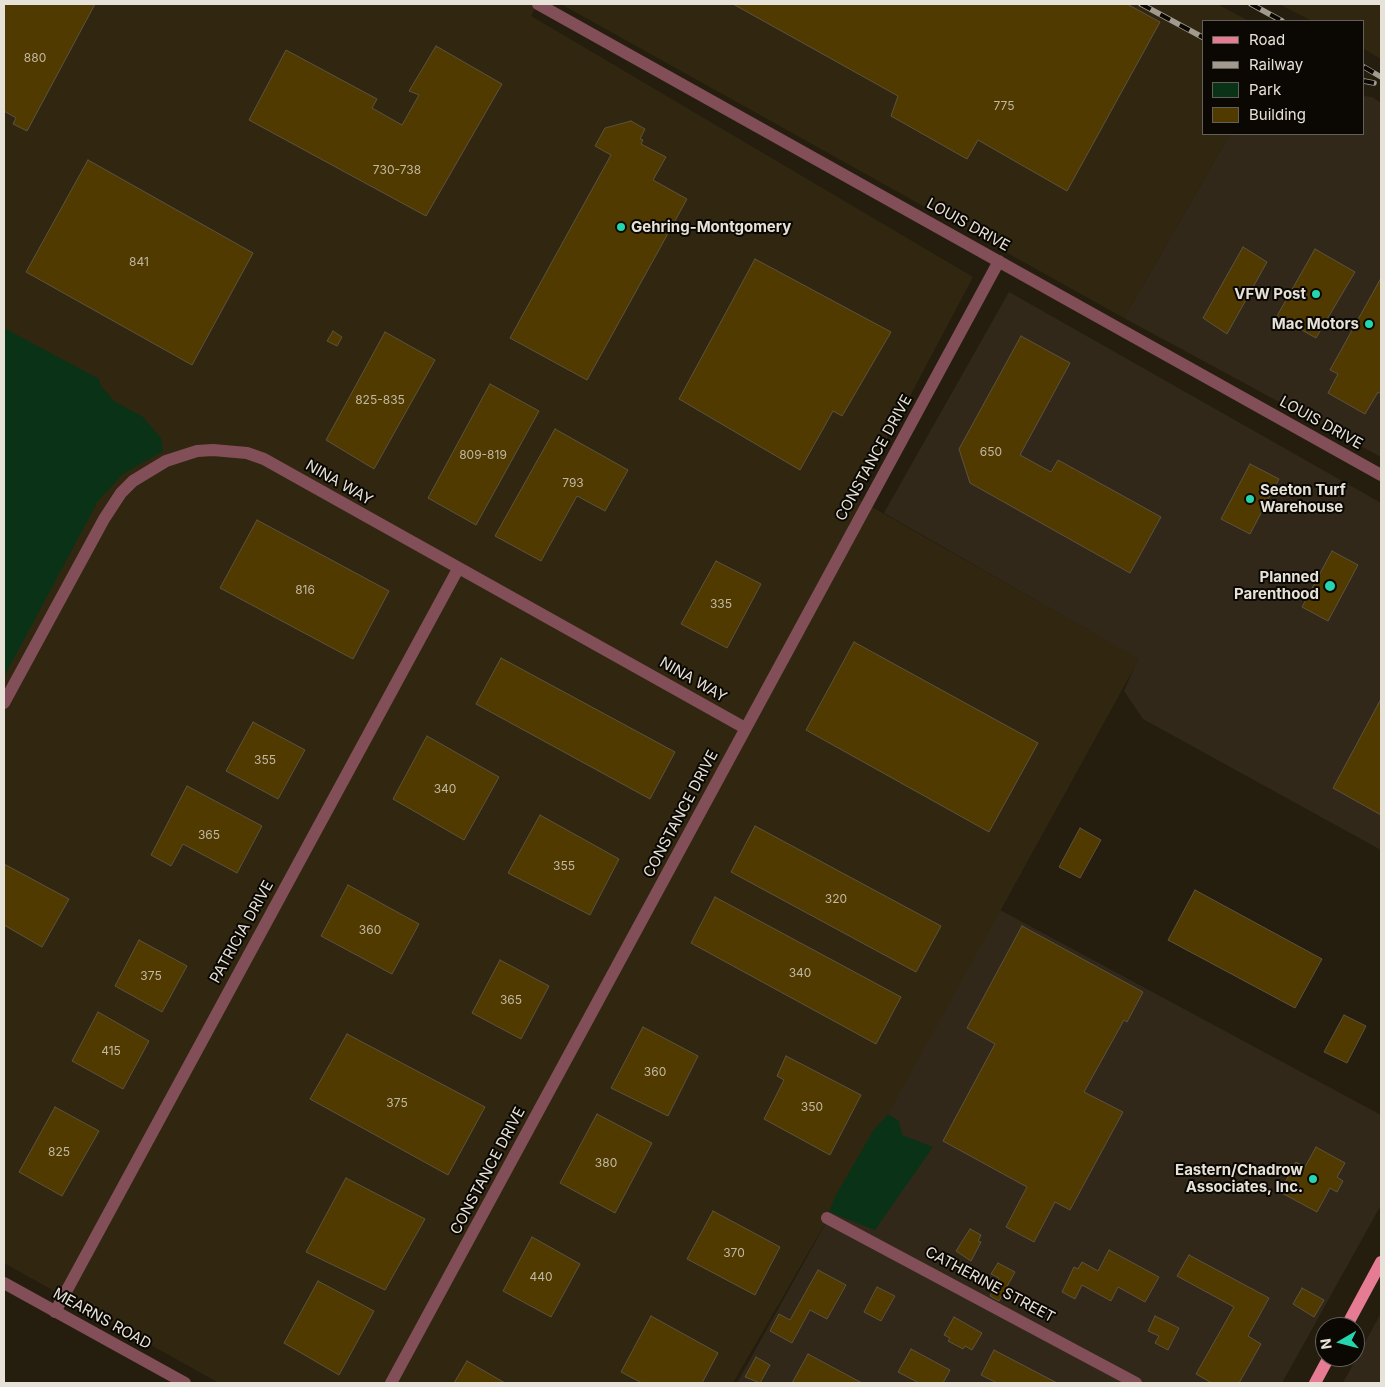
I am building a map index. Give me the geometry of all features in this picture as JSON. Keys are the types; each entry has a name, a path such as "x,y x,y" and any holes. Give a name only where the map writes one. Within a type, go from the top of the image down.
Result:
{"main road":[{"path":"1351,1317 1381,1262"},
{"path":"1315,1383 1324,1367"}],"street":[{"name":"LOUIS DRIVE","path":"538,4 1381,475"},
{"name":"CONSTANCE DRIVE","path":"392,1383 999,261"},
{"name":"NINA WAY","path":"4,703 113,504 133,482 166,461 183,455 213,450 229,450 264,459 745,728"},
{"name":"PATRICIA DRIVE","path":"54,1312 458,569"},
{"name":"CATHERINE STREET","path":"827,1218 1136,1383"},
{"name":"MEARNS ROAD","path":"4,1284 185,1383"}],"shaded area":[{"path":"4,4 537,4 531,16 973,277 856,498 1139,659 890,1111 733,1383 219,1383 4,1263"},
{"path":"561,4 1217,4 1247,20 1202,20 1202,135 1229,135 1124,318"},
{"path":"1279,4 1381,4 1381,59 1365,50 1365,20 1310,20"},
{"path":"1365,96 1372,97 1381,103 1381,457 1124,318 1229,135 1365,135"},
{"path":"1009,292 1381,503 1381,850 1143,719 1124,691 1138,659 884,513"},
{"path":"1000,910 1381,1115 1381,1205 1319,1317 1315,1317 1315,1324 1282,1383 737,1383"},
{"path":"1381,1313 1381,1383 1343,1383 1352,1367 1365,1367 1365,1342"}],"green space":[{"path":"4,328 99,379 101,386 115,402 142,416 161,438 163,451 123,474 98,501 4,677"},
{"path":"888,1114 899,1121 902,1135 933,1147 875,1230 829,1212 836,1195 873,1131"}],"building":[{"path":"4,4 95,4 27,131 13,124 16,118 4,111"},
{"path":"733,4 1127,4 1160,22 1067,191 978,140 967,159 891,116 898,96"},
{"path":"436,46 502,84 426,216 249,120 286,50 377,99 372,108 402,125 419,95 409,91"},
{"name":"Gehring-Montgomery","path":"631,121 645,129 640,139 643,140 641,144 666,157 653,180 687,199 587,380 510,338 611,155 595,146 605,128"},
{"path":"88,160 253,253 192,365 26,272"},
{"path":"1243,247 1267,262 1227,334 1203,318"},
{"name":"VFW Post","path":"1315,249 1355,272 1316,338 1277,316"},
{"path":"755,259 891,332 842,416 833,411 800,470 679,399"},
{"name":"Mac Motors","path":"1381,278 1381,394 1378,392 1365,414 1328,393 1338,374 1330,370"},
{"path":"333,331 342,337 337,346 327,341"},
{"path":"385,332 435,360 374,469 326,440"},
{"path":"1021,336 1070,363 1020,455 1051,472 1058,460 1161,517 1130,573 970,483 959,449"},
{"path":"490,384 539,411 476,525 428,498"},
{"path":"555,429 628,470 605,511 577,496 541,561 495,536"},
{"name":"Seeton Turf Warehouse","path":"1250,464 1279,479 1250,534 1221,519"},
{"path":"257,520 389,591 353,659 220,588"},
{"name":"Planned Parenthood","path":"1332,551 1358,565 1328,621 1302,607"},
{"path":"716,561 761,584 727,648 681,624"},
{"path":"854,642 1038,743 989,832 806,730"},
{"path":"501,658 675,752 650,799 476,704"},
{"path":"1381,699 1381,815 1333,788"},
{"path":"253,722 305,750 278,799 226,771"},
{"path":"427,736 499,777 464,840 393,799"},
{"path":"187,786 262,826 237,873 183,844 171,866 151,855"},
{"path":"540,815 619,859 590,915 508,873"},
{"path":"755,826 941,926 916,972 731,872"},
{"path":"1080,828 1101,840 1080,878 1059,867"},
{"path":"4,864 69,899 42,947 4,925"},
{"path":"348,885 419,924 392,974 321,936"},
{"path":"1195,890 1322,959 1295,1008 1168,940"},
{"path":"715,897 901,997 876,1044 691,943"},
{"path":"1022,926 1143,992 1127,1022 1124,1020 1084,1092 1123,1112 1070,1210 1055,1202 1034,1242 1006,1227 1027,1187 943,1141 995,1044 967,1028"},
{"path":"139,940 187,966 162,1012 115,986"},
{"path":"500,960 549,986 521,1039 472,1013"},
{"path":"98,1012 149,1041 123,1089 72,1061"},
{"path":"1344,1015 1366,1026 1347,1063 1324,1052"},
{"path":"643,1027 698,1056 668,1116 611,1088"},
{"path":"347,1034 485,1107 448,1175 310,1099"},
{"path":"786,1056 861,1095 830,1155 764,1119 784,1080 777,1076"},
{"path":"55,1107 99,1131 62,1196 19,1172"},
{"path":"597,1114 652,1143 615,1213 560,1183"},
{"name":"Eastern/Chadrow Associates, Inc.","path":"1316,1147 1345,1163 1337,1177 1343,1181 1337,1192 1330,1188 1317,1212 1280,1192 1296,1162 1305,1167"},
{"path":"346,1178 425,1219 385,1290 306,1252"},
{"path":"713,1211 780,1247 755,1295 687,1259"},
{"path":"970,1229 981,1235 978,1241 981,1242 971,1261 956,1251"},
{"path":"532,1237 580,1264 551,1317 503,1291"},
{"path":"1109,1250 1159,1277 1145,1302 1118,1287 1111,1301 1082,1285 1075,1299 1062,1292 1074,1267 1078,1269 1082,1262 1098,1271"},
{"path":"1189,1255 1269,1298 1248,1336 1261,1344 1239,1383 1212,1383 1196,1374 1234,1307 1177,1276"},
{"path":"998,1263 1015,1272 999,1301 990,1296 999,1278 991,1274"},
{"path":"818,1270 846,1285 827,1319 810,1310 792,1343 770,1331 779,1314 790,1320"},
{"path":"318,1281 374,1311 339,1375 284,1343"},
{"path":"877,1287 895,1296 881,1321 864,1312"},
{"path":"1302,1288 1324,1300 1314,1317 1293,1304"},
{"path":"651,1316 718,1353 702,1383 642,1383 621,1372"},
{"path":"1155,1316 1179,1328 1168,1350 1155,1343 1159,1336 1148,1331"},
{"path":"954,1317 982,1333 972,1350 965,1346 963,1349 948,1341 950,1338 944,1335"},
{"path":"911,1349 950,1370 943,1383 919,1383 898,1372"},
{"path":"994,1350 1057,1383 997,1383 981,1375"},
{"path":"808,1354 862,1383 792,1383"},
{"path":"756,1357 770,1365 760,1383 745,1377"},
{"path":"467,1361 505,1383 454,1383"}],"railway":[{"path":"1141,4 1202,37"},
{"path":"1251,4 1280,20"},
{"path":"1365,68 1381,77"},
{"path":"1365,81 1374,83"}],"place":[{"name":"Gehring-Montgomery","path":"621,227"},
{"name":"VFW Post","path":"1316,294"},
{"name":"Mac Motors","path":"1369,324"},
{"name":"Seeton Turf Warehouse","path":"1250,499"},
{"name":"Planned Parenthood","path":"1330,586"},
{"name":"Eastern/Chadrow Associates, Inc.","path":"1313,1179"}]}
